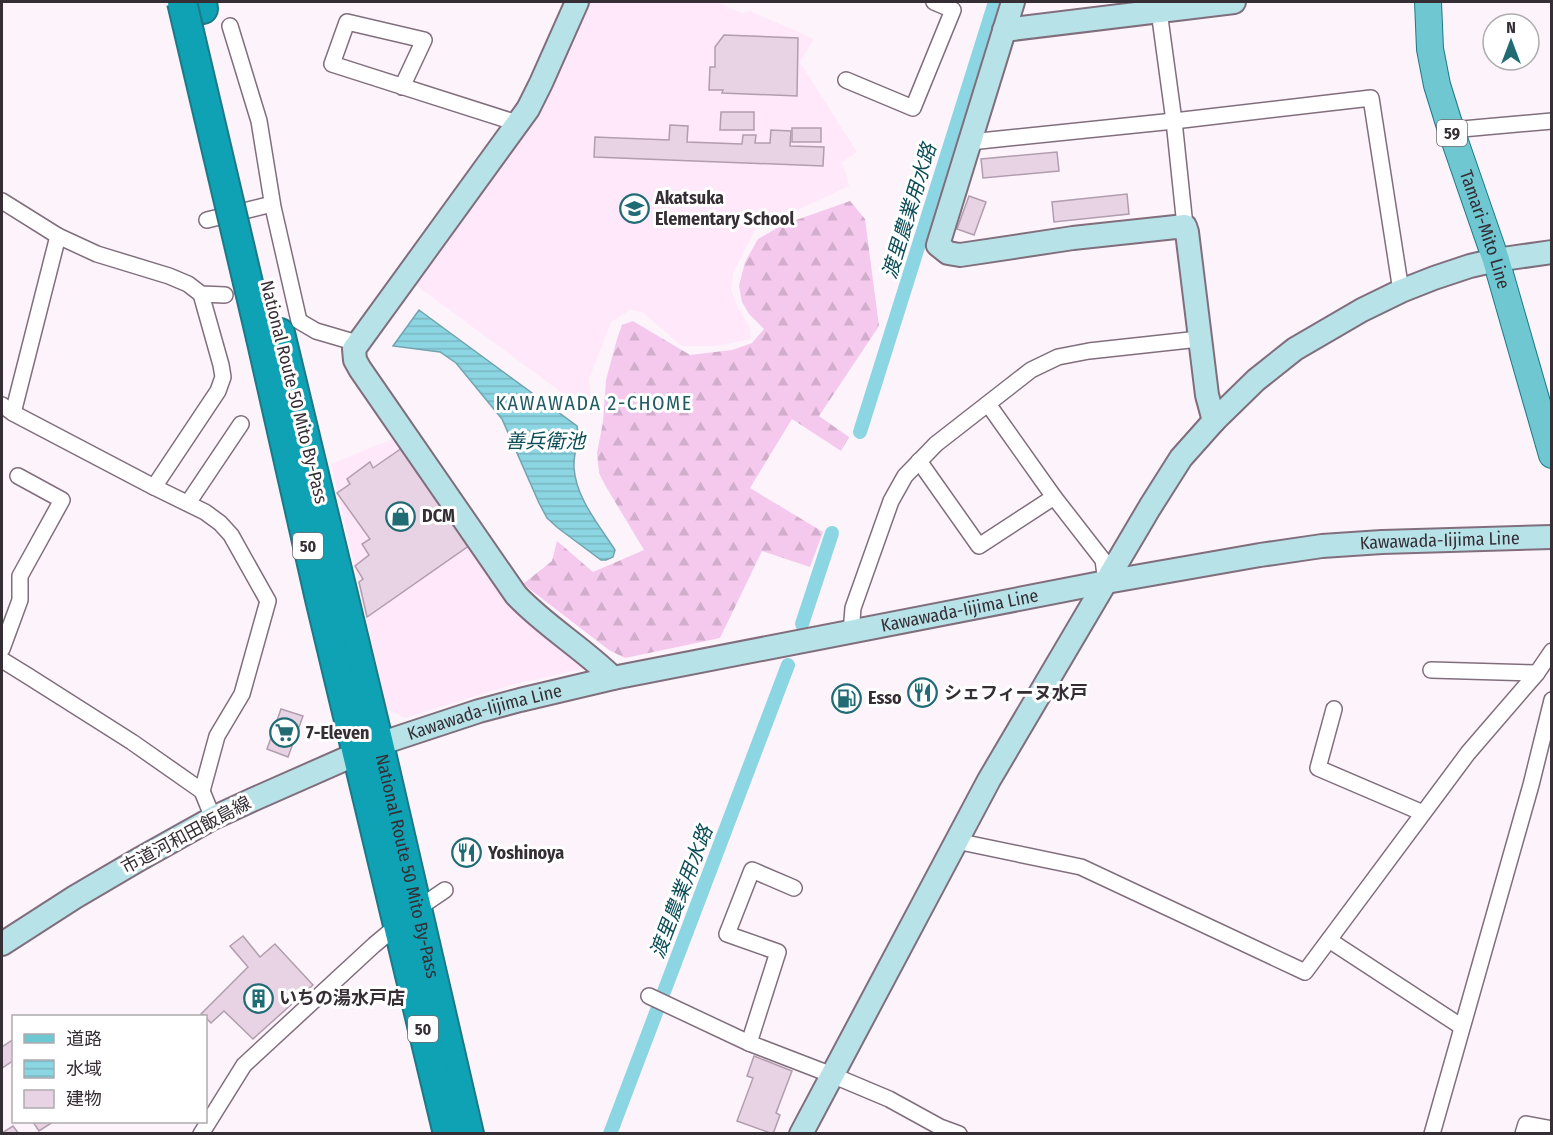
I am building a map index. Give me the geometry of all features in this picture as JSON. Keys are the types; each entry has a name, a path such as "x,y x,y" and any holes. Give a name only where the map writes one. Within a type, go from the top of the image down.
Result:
{"highway":[{"name":"National Route 50 Mito By-Pass","path":"197,3 270,336 320,599 368,748 407,917 448,1134"},
{"name":"National Route 50 Mito By-Pass","path":"407,917 469,1134"}],"main road":[{"name":"Tamari-Mito Line","path":"1428,2 1430,49 1437,85 1545,408 1551,455"}],"street":[{"path":"577,2 528,109 354,349 355,360 516,595 528,608 614,678"},
{"path":"846,80 913,108 953,10 934,2"},
{"path":"1013,2 938,245 948,253 960,255 1073,238 1185,226"},
{"path":"1004,30 1234,2"},
{"path":"1160,10 1199,339 1207,395 1214,421"},
{"path":"402,87 424,40 347,22 332,64 402,87 517,123"},
{"path":"230,26 259,122 272,204 299,321 316,331 357,343"},
{"path":"970,142 1371,98 1401,291"},
{"path":"1451,130 1551,121"},
{"path":"2,201 58,236 97,254 169,276 188,284 201,294 225,295"},
{"path":"207,220 272,204"},
{"path":"58,236 7,409 205,512 220,522 231,535 268,601 242,694 217,736 202,791"},
{"path":"801,1134 989,780 1181,458 1214,421 1256,380 1295,349 1362,310 1401,291 1470,266 1551,252"},
{"path":"154,487 218,391 223,377 201,294"},
{"path":"851,633 853,608 891,501 905,476 936,444 1031,370 1058,357 1089,351 1199,339"},
{"path":"988,404 1054,497 1103,560 1106,582"},
{"path":"188,503 241,424"},
{"path":"919,461 979,546 1054,497"},
{"path":"2,649 20,600 20,576 62,500 18,476"},
{"name":"Kawawada-Iijima Line","path":"368,748 479,711 614,678 1106,582 1322,546 1551,537"},
{"path":"956,841 1081,867 1305,972 1468,753 1537,673 1551,651"},
{"path":"2,660 132,742 202,791 213,818"},
{"path":"1431,670 1537,673"},
{"path":"1432,1134 1528,797 1551,700"},
{"path":"1334,708 1318,768 1423,813"},
{"name":"市道河和田飯島線","path":"2,944 84,892 213,818 368,748"},
{"path":"749,1043 777,952 727,934 752,870 794,888"},
{"path":"201,1134 244,1065 374,945 407,917 445,890"},
{"path":"1329,940 1462,1027"},
{"path":"649,996 749,1043 889,1099 940,1127 959,1134"},
{"path":"1523,1134 1526,1124 1551,1129"}],"shaded area":[{"name":"Akatsuka Elementary School","path":"584,2 716,2 742,13 750,11 814,39 800,62 857,152 842,162 849,186 755,230 733,273 731,289 738,308 749,325 751,339 718,346 682,346 642,312 630,310 611,322 589,379 592,415 413,283"},
{"path":"397,437 586,668 511,685 405,718 387,709 331,464"}],"green space":[{"path":"850,201 865,219 879,326 819,416 849,437 841,451 792,419 750,488 823,532 810,567 762,551 720,638 625,658 609,650 523,584 552,561 557,541 593,572 644,550 599,473 597,453 603,422 606,380 622,325 633,321 690,355 732,350 752,343 764,329 749,314 742,302 739,286 745,262 758,239 782,225"}],"water":[{"name":"善兵衛池","path":"419,310 577,426 574,468 579,490 589,511 615,550 613,557 601,560 547,518 502,419 456,363 440,352 393,346"}],"building":[{"path":"724,35 798,38 797,96 722,93 723,90 709,90 710,67 715,67 715,47"},
{"path":"721,112 754,112 754,130 720,130"},
{"path":"670,125 688,126 687,142 742,144 743,135 756,135 755,143 770,143 771,130 791,131 790,146 824,147 823,166 594,157 595,137 669,140"},
{"path":"792,128 821,128 821,142 792,142"},
{"path":"1057,152 1059,171 983,178 981,159"},
{"path":"1127,194 1129,214 1054,222 1052,202"},
{"path":"969,196 986,202 974,235 957,229"},
{"name":"DCM","path":"402,448 470,545 367,617 359,582 363,579 355,566 369,555 362,544 370,539 337,493 350,484 347,479 370,462 373,468"},
{"name":"7-Eleven","path":"281,709 303,716 288,757 267,749"},
{"name":"いちの湯水戸店","path":"243,936 260,957 275,944 313,985 253,1039 224,1011 211,1023 207,1015 201,1014 248,967 230,946"},
{"path":"12,1040 12,1061 2,1068 2,1047"},
{"path":"754,1056 792,1071 776,1113 780,1115 773,1134 737,1121 753,1078 747,1076"},
{"path":"34,1123 51,1123 39,1131"},
{"path":"13,1126 19,1134 2,1134 2,1133"}],"waterway":[{"name":"渡里農業用水路","path":"860,432 995,2"},
{"name":"渡里農業用水路","path":"802,624 832,533"},
{"name":"渡里農業用水路","path":"610,1134 788,665"}],"place":[{"name":"Akatsuka Elementary School","path":"634,208"},
{"name":"DCM","path":"401,516"},
{"name":"シェフィーヌ水戸","path":"923,693"},
{"name":"Esso","path":"847,698"},
{"name":"7-Eleven","path":"285,733"},
{"name":"Yoshinoya","path":"467,853"},
{"name":"いちの湯水戸店","path":"258,998"}],"district":[{"name":"KAWAWADA 2-CHOME","path":"594,403"}]}
